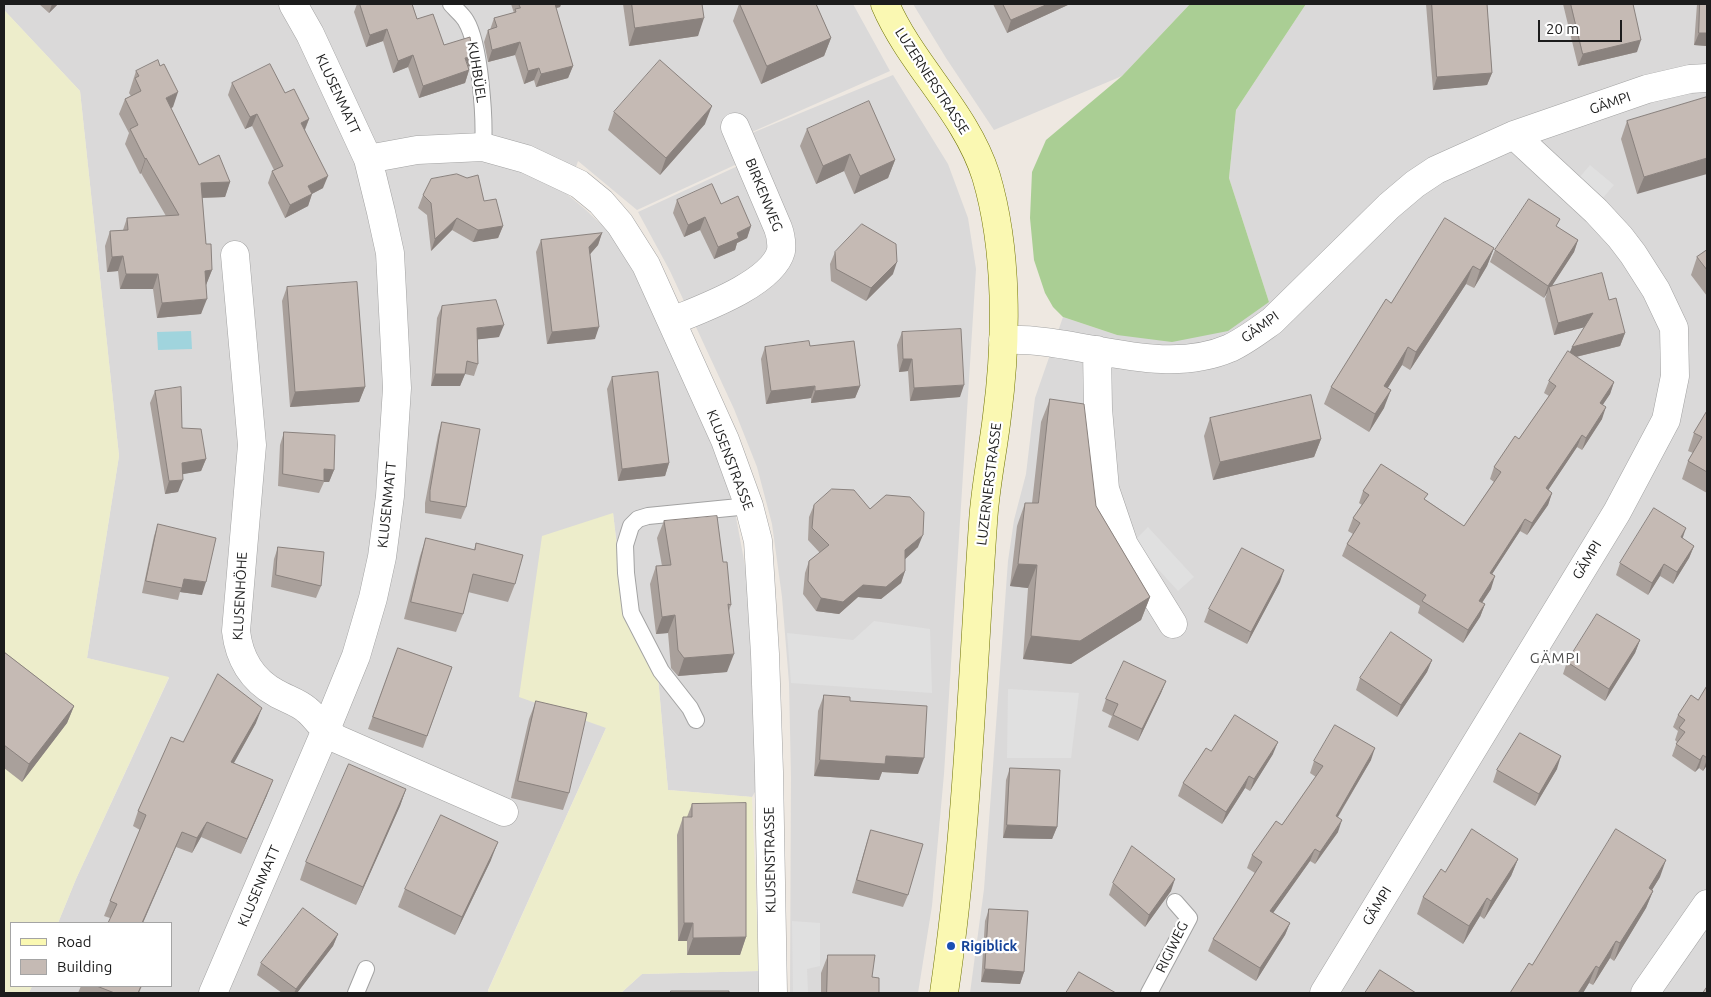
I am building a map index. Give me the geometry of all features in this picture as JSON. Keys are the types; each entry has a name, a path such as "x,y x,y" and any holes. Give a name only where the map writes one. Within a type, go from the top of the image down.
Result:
{"main road":[{"name":"LUZERNERSTRASSE","path":"885,4 902,37 952,110 967,136 985,174 1000,243 1003,340 997,416 983,519 962,842 944,993"}],"street":[{"name":"KLUSENMATT","path":"213,993 356,656 373,598 382,557 390,496 397,388 390,253 368,159 310,34 293,4"},
{"name":"GÄMPI","path":"1003,340 1034,340 1169,360 1203,356 1229,348 1242,342 1278,315 1389,206 1415,184 1436,170 1514,135 1647,90 1707,78"},
{"name":"BIRKENWEG","path":"672,321 754,283 769,269 780,253 782,240 778,228 735,127"},
{"name":"GÄMPI","path":"1324,993 1617,512 1666,420 1675,376 1674,328 1656,290 1620,237 1596,211 1514,135"},
{"name":"KLUSENSTRASSE","path":"368,159 417,150 483,146 526,159 580,184 601,202 620,224 646,265 725,440 758,541 765,654 769,772 773,993"},
{"name":"KLUSENHÖHE","path":"235,255 252,445 236,631 238,648 244,662 256,680 275,693 306,709 325,732 337,739 504,812"},
{"path":"1097,350 1098,409 1106,489 1124,545 1173,624"},
{"path":"1645,993 1707,904"}],"lane":[{"name":"KUHBÜEL","path":"450,4 466,21 477,53 484,130 483,146"},
{"path":"696,720 690,708 661,671 631,612 627,588 625,545 630,526 638,519 648,516 748,506"},
{"name":"RIGIWEG","path":"1148,993 1189,918 1175,902"},
{"path":"356,993 366,969"}],"shaded area":[{"path":"4,4 853,4 890,71 752,133 893,75 948,164 968,218 976,269 944,774 932,906 918,993 790,993 791,777 789,683 782,597 772,524 757,467 734,409 670,271 638,212 740,165 737,164 637,210 578,161 567,194 608,231 628,260 709,434 722,468 736,517 748,582 758,787 752,797 668,790 658,677 625,613 613,513 606,728 488,990 489,993 29,993 32,987 172,987 172,922 58,922 76,879 169,678 87,658 119,456 80,91 4,10"},
{"path":"913,4 1190,4 1122,76 994,130"},
{"path":"1306,4 1707,4 1707,993 970,993 984,889 1008,561 1014,520 1026,474 1035,398 1063,317 1117,335 1269,302 1229,178 1236,110"},
{"path":"1590,165 1614,185 1602,199 1578,179"},
{"path":"1148,527 1194,577 1178,591 1133,542"},
{"path":"874,621 930,629 932,693 791,683 787,633 853,640"},
{"path":"1008,689 1079,693 1071,758 1007,758"},
{"path":"792,921 820,923 820,966 807,969 808,993 793,993"},
{"path":"759,971 760,993 621,993 642,974"}],"green space":[{"path":"1190,4 1306,4 1236,110 1229,178 1269,302 1228,331 1172,342 1117,335 1063,317 1053,307 1045,293 1034,260 1030,218 1032,172 1046,140 1122,76"},
{"path":"4,10 80,91 119,456 87,658 169,677 76,879 58,922 10,922 10,987 32,987 29,993 4,993"},
{"path":"613,513 625,613 658,677 668,790 752,797 759,971 642,974 621,993 489,993 488,991 606,728 519,697 542,536"}],"water":[{"path":"191,331 192,349 158,350 157,332"}],"building":[{"path":"360,4 412,4 417,19 433,14 444,45 470,37 473,56 465,58 469,70 423,86 413,55 398,61 387,29 370,35"},
{"path":"519,4 555,4 573,66 541,74 539,68 528,71 520,42 492,50 488,30 497,27 494,18 516,12 515,9 520,8"},
{"path":"632,4 702,4 704,18 635,28"},
{"path":"740,4 816,4 831,38 767,66"},
{"path":"1003,4 1048,4 1011,20"},
{"path":"1432,4 1487,4 1492,73 1437,77"},
{"path":"1571,4 1633,4 1641,40 1583,54"},
{"path":"1700,4 1707,4 1707,33 1699,33"},
{"path":"158,60 160,66 164,64 178,92 166,98 199,165 219,155 230,182 201,183 206,244 211,244 212,270 205,271 207,299 162,303 158,274 126,274 123,256 112,257 110,231 128,230 127,218 179,215 145,159 130,129 138,125 125,99 141,91 135,78 139,76 136,71"},
{"path":"660,60 712,106 666,158 614,112"},
{"path":"270,64 285,93 294,89 309,119 301,123 328,176 308,186 312,194 290,205 272,171 283,166 257,114 250,117 232,83"},
{"path":"1707,97 1707,158 1644,177 1627,121"},
{"path":"869,101 895,160 860,176 850,154 823,166 807,129"},
{"path":"457,174 467,178 478,175 484,201 496,199 503,226 478,230 457,218 435,239 431,203 423,195 431,179"},
{"path":"712,184 721,204 738,196 751,226 737,233 739,238 718,247 705,217 688,225 677,200"},
{"path":"1529,199 1560,219 1556,226 1578,240 1548,286 1495,250"},
{"path":"1445,218 1494,248 1480,270 1473,266 1416,352 1408,347 1384,386 1391,390 1375,414 1331,387 1386,299 1391,303"},
{"path":"862,224 896,244 897,262 871,288 836,269 835,252"},
{"path":"602,233 589,247 599,327 552,332 541,240"},
{"path":"1707,250 1707,270 1697,257"},
{"path":"1602,273 1609,300 1616,298 1625,333 1572,347 1593,313 1558,323 1549,287"},
{"path":"357,282 365,387 295,392 287,287"},
{"path":"496,300 504,325 477,328 478,364 467,361 465,374 435,374 442,306"},
{"path":"961,329 964,385 914,388 912,359 903,359 902,332"},
{"path":"809,341 810,346 854,341 860,386 815,391 815,386 771,391 765,347"},
{"path":"1568,351 1614,382 1600,403 1606,407 1586,438 1582,435 1546,488 1552,493 1532,523 1525,519 1490,573 1495,576 1479,601 1485,604 1468,630 1422,601 1426,595 1347,544 1360,523 1353,518 1369,495 1363,491 1381,464 1428,494 1424,499 1464,526 1501,472 1494,467 1515,436 1519,439 1556,386 1549,381"},
{"path":"658,372 669,463 622,469 612,377"},
{"path":"181,387 182,428 201,429 206,459 182,463 183,480 169,481 155,391"},
{"path":"1311,395 1321,439 1220,462 1210,418"},
{"path":"1050,399 1084,404 1096,506 1150,597 1080,641 1031,636 1037,565 1018,564 1025,503 1038,503"},
{"path":"1707,411 1707,472 1688,461 1702,437 1694,433"},
{"path":"442,422 480,429 466,507 430,501 430,491"},
{"path":"284,432 335,435 334,470 324,469 324,481 283,474"},
{"path":"832,489 854,490 870,509 886,495 910,497 924,512 923,535 905,550 905,571 886,587 863,585 843,602 821,598 808,581 809,561 829,545 812,528 814,505"},
{"path":"1654,508 1686,528 1681,537 1694,546 1677,572 1664,564 1652,583 1620,563"},
{"path":"717,516 723,562 727,562 731,605 728,604 734,654 684,658 678,650 675,615 662,617 656,566 671,565 664,521"},
{"path":"158,524 216,538 206,582 184,579 182,588 146,581"},
{"path":"426,538 475,550 476,543 523,555 515,584 473,574 463,614 411,602"},
{"path":"278,547 324,552 321,586 276,575"},
{"path":"1242,548 1284,570 1251,632 1209,609"},
{"path":"1597,614 1640,640 1609,689 1567,662"},
{"path":"1391,632 1432,660 1401,705 1360,678"},
{"path":"398,648 452,667 427,736 373,717"},
{"path":"4,652 74,706 29,764 4,745"},
{"path":"1124,661 1166,681 1142,729 1113,715 1118,704 1106,699"},
{"path":"218,674 262,708 231,762 273,780 247,839 207,822 197,838 182,832 142,922 108,922 117,904 110,901 146,815 138,811 171,737 183,742"},
{"path":"1707,686 1707,758 1703,755 1700,760 1676,744 1685,732 1679,728 1685,720 1678,715 1691,695 1698,700"},
{"path":"824,695 850,697 850,701 927,706 924,758 886,756 885,764 820,760"},
{"path":"536,701 587,713 569,793 518,781"},
{"path":"1235,715 1278,742 1254,779 1249,776 1226,812 1183,783 1206,748 1211,751"},
{"path":"1335,725 1375,748 1336,816 1342,820 1320,852 1315,849 1270,911 1290,923 1260,968 1213,939 1262,862 1252,855 1276,821 1282,825 1323,766 1314,761"},
{"path":"1520,733 1561,756 1539,794 1497,770"},
{"path":"349,764 406,789 363,887 306,862"},
{"path":"1010,768 1060,770 1057,827 1007,825"},
{"path":"746,803 746,937 693,938 693,923 684,923 683,817 692,817 692,804"},
{"path":"441,815 498,842 462,917 405,889"},
{"path":"1472,829 1518,859 1491,901 1487,898 1469,926 1423,897 1441,869 1445,872"},
{"path":"1616,829 1666,860 1649,888 1653,891 1620,943 1616,941 1599,968 1596,966 1578,993 1510,993 1529,963 1532,965"},
{"path":"871,830 923,844 908,895 857,880"},
{"path":"1132,846 1175,879 1149,915 1113,883"},
{"path":"303,908 338,934 296,989 261,963"},
{"path":"989,909 1028,911 1024,972 985,969"},
{"path":"828,955 875,955 872,977 879,978 879,993 827,993"},
{"path":"1380,970 1416,993 1365,993"},
{"path":"1079,972 1116,993 1066,993"},
{"path":"100,987 141,987 138,993 115,993"},
{"path":"671,991 729,991 729,993 671,993"}],"place":[{"name":"Rigiblick","path":"951,946"}],"district":[{"name":"GÄMPI","path":"1555,658"}]}
